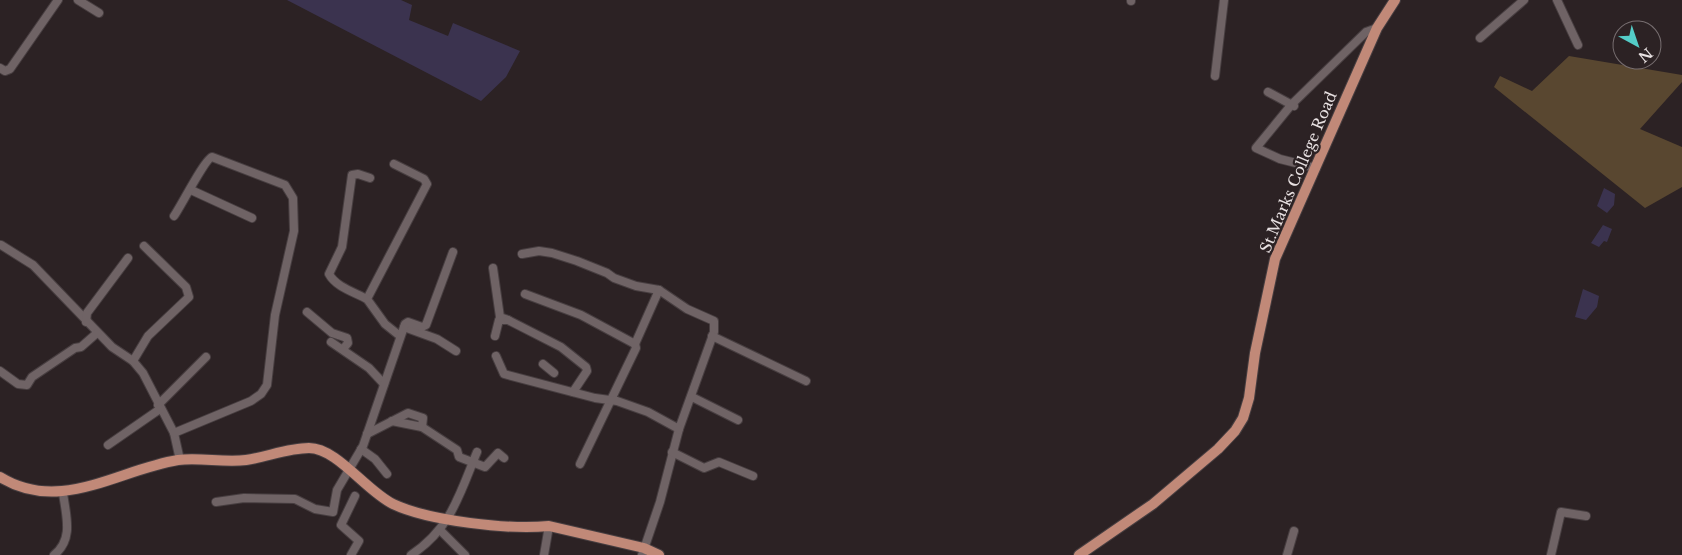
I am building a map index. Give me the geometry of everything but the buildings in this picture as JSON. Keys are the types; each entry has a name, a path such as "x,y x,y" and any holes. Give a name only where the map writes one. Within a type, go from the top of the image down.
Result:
{"main road":[{"name":"St.Marks College Road","path":"1079,555 1153,504 1218,449 1235,431 1243,418 1249,398 1255,353 1275,259 1376,28 1395,0"},
{"path":"0,477 8,482 36,491 63,493 180,460 245,460 309,448 326,452 377,495 393,504 448,520 533,528 549,526 659,555"}],"street":[{"path":"0,68 5,71 10,69 58,0"},
{"path":"78,0 99,13"},
{"path":"1215,76 1224,0"},
{"path":"1480,38 1524,0"},
{"path":"1557,0 1578,45"},
{"path":"1316,168 1280,159 1256,148 1366,32 1376,28"},
{"path":"1268,92 1294,106"},
{"path":"174,216 191,190 205,162 212,157 285,185 294,198 294,231 275,315 267,385 261,394 252,401 174,433"},
{"path":"367,299 427,184 424,180 394,164"},
{"path":"370,178 358,174 352,175 342,247 329,274 341,286 367,299 385,324 400,336"},
{"path":"191,190 252,218"},
{"path":"1,245 33,265 97,333 112,347 133,361 150,386 159,407 174,433 180,460"},
{"path":"133,361 148,336 189,297 186,287 144,246"},
{"path":"216,502 244,498 295,499 315,509 333,512 337,490 347,469 360,450 404,327 408,322 422,327 426,324 453,252"},
{"path":"522,254 552,253 607,272 614,278 630,284 659,290 687,308 714,321 716,326 692,397 679,428 660,502 643,552"},
{"path":"86,322 86,313 128,258"},
{"path":"493,268 500,317 561,347 586,367 587,371 573,392"},
{"path":"580,464 636,348 635,344 659,290"},
{"path":"526,294 582,315 635,344"},
{"path":"307,312 332,333 347,338 348,342 343,349"},
{"path":"495,336 499,320 508,320"},
{"path":"404,327 437,339 456,351"},
{"path":"0,371 18,384 27,385 32,377 75,348 81,347 97,333"},
{"path":"712,336 806,381"},
{"path":"331,342 369,368 384,384"},
{"path":"496,356 504,374 610,401 617,401 648,412 679,428"},
{"path":"108,445 159,407 206,357"},
{"path":"543,364 554,373"},
{"path":"692,397 738,420"},
{"path":"366,434 392,421 422,427 457,450 459,457 472,464 485,467 498,453 504,458"},
{"path":"360,450 375,459 387,474"},
{"path":"411,555 432,540 448,520 477,452"},
{"path":"672,452 704,468 719,462 753,476"},
{"path":"54,555 65,545 68,529 63,493"},
{"path":"351,555 359,541 341,526 355,496"},
{"path":"1551,555 1561,512 1586,516"},
{"path":"544,555 549,526"},
{"path":"440,530 465,555"},
{"path":"1287,555 1294,531"}],"shaded area":[{"path":"287,0 401,0 412,5 409,20 448,36 453,23 520,51 506,77 481,101"},
{"path":"1569,56 1612,63 1612,70 1652,70 1682,75 1682,82 1640,129 1682,147 1682,187 1645,208 1494,87 1500,76 1532,91"},
{"path":"1604,188 1615,194 1614,205 1607,213 1597,206"},
{"path":"1603,225 1612,229 1607,242 1604,241 1599,247 1591,243"},
{"path":"1583,289 1599,296 1597,307 1586,320 1575,317"}]}
